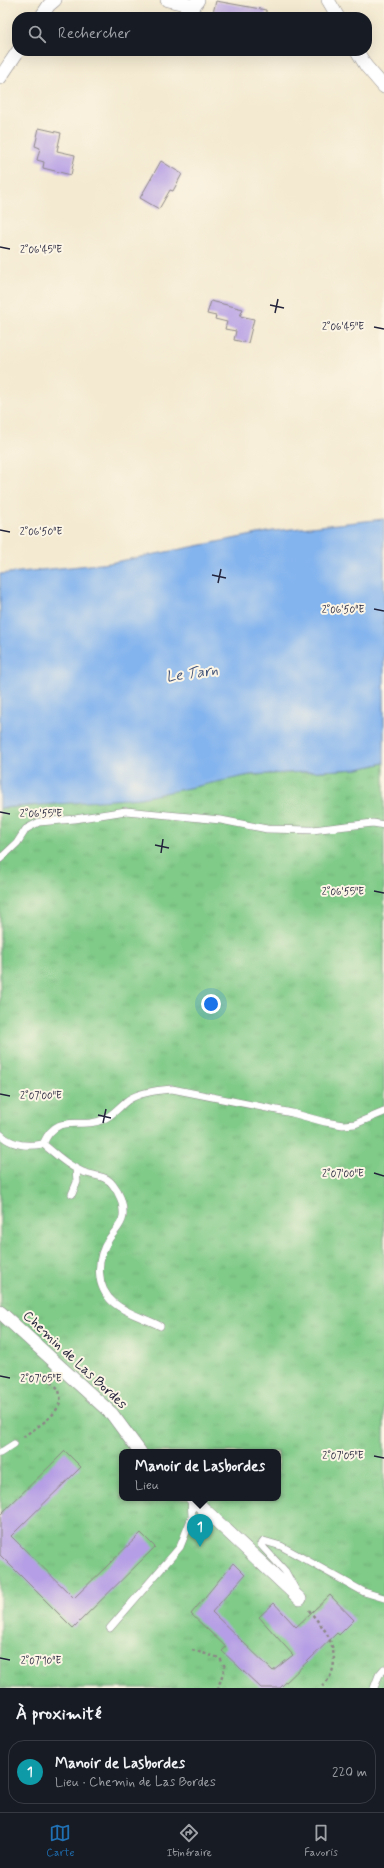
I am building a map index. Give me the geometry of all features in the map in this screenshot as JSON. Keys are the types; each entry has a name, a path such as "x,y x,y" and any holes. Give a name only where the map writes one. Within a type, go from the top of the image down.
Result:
{"street":[{"path":"44,12 55,0"},
{"path":"167,0 194,6 198,0"},
{"path":"328,0 335,12"},
{"path":"0,78 15,56"},
{"path":"360,56 366,66 384,87"},
{"name":"Chemin de Las Bordes","path":"0,1312 112,1414 138,1449"},
{"path":"195,1501 300,1599"}],"lane":[{"path":"0,859 16,843 26,829 39,822 75,819 126,811 221,820 267,829 312,830 373,823 384,825"},
{"path":"43,1144 47,1134 57,1126 73,1122 103,1120 129,1099 155,1090 172,1089 292,1113 325,1122 343,1125 355,1124 384,1112"},
{"path":"1,1139 16,1145 32,1146 43,1144 76,1168 86,1173 99,1175 112,1183 121,1196 123,1217 121,1224 109,1240 103,1253 99,1270 100,1282 103,1291 113,1303 126,1311 160,1326"},
{"path":"72,1194 76,1182 76,1168"},
{"path":"0,1453 14,1444"},
{"path":"110,1628 180,1547 192,1517 192,1501"},
{"path":"300,1599 285,1571 261,1545 264,1541 281,1546 364,1592 384,1598"},
{"path":"374,1688 379,1675 384,1669"}],"path":[{"path":"14,1444 57,1410 61,1403 59,1390 40,1369"},
{"path":"300,1599 329,1637 333,1652 333,1671 328,1682 320,1688"},
{"path":"192,1650 220,1658 225,1666 218,1688"}],"green space":[{"path":"384,763 384,1688 0,1688 0,808 30,806 251,775 358,769"}],"water":[{"name":"Le Tarn","path":"384,519 384,763 358,769 250,775 141,798 0,808 0,574 110,563 273,531"}],"building":[{"path":"216,1 266,10 266,12 213,12"},
{"path":"39,128 61,133 57,151 75,155 71,175 43,168 44,162 37,160 40,148 35,146"},
{"path":"161,161 182,174 173,191 170,190 159,209 140,198"},
{"path":"211,301 243,309 240,316 254,319 248,343 234,340 236,331 225,329 227,322 215,319 216,316 207,314"},
{"path":"65,1451 81,1467 11,1536 74,1598 141,1533 155,1547 73,1628 0,1555 0,1515"},
{"path":"233,1563 245,1575 212,1612 273,1671 293,1655 259,1617 274,1603 296,1627 330,1595 354,1620 339,1635 337,1633 280,1688 261,1688 222,1651 226,1647 191,1614"}],"place":[{"name":"Manoir de Lasbordes","path":"200,1547"}]}
